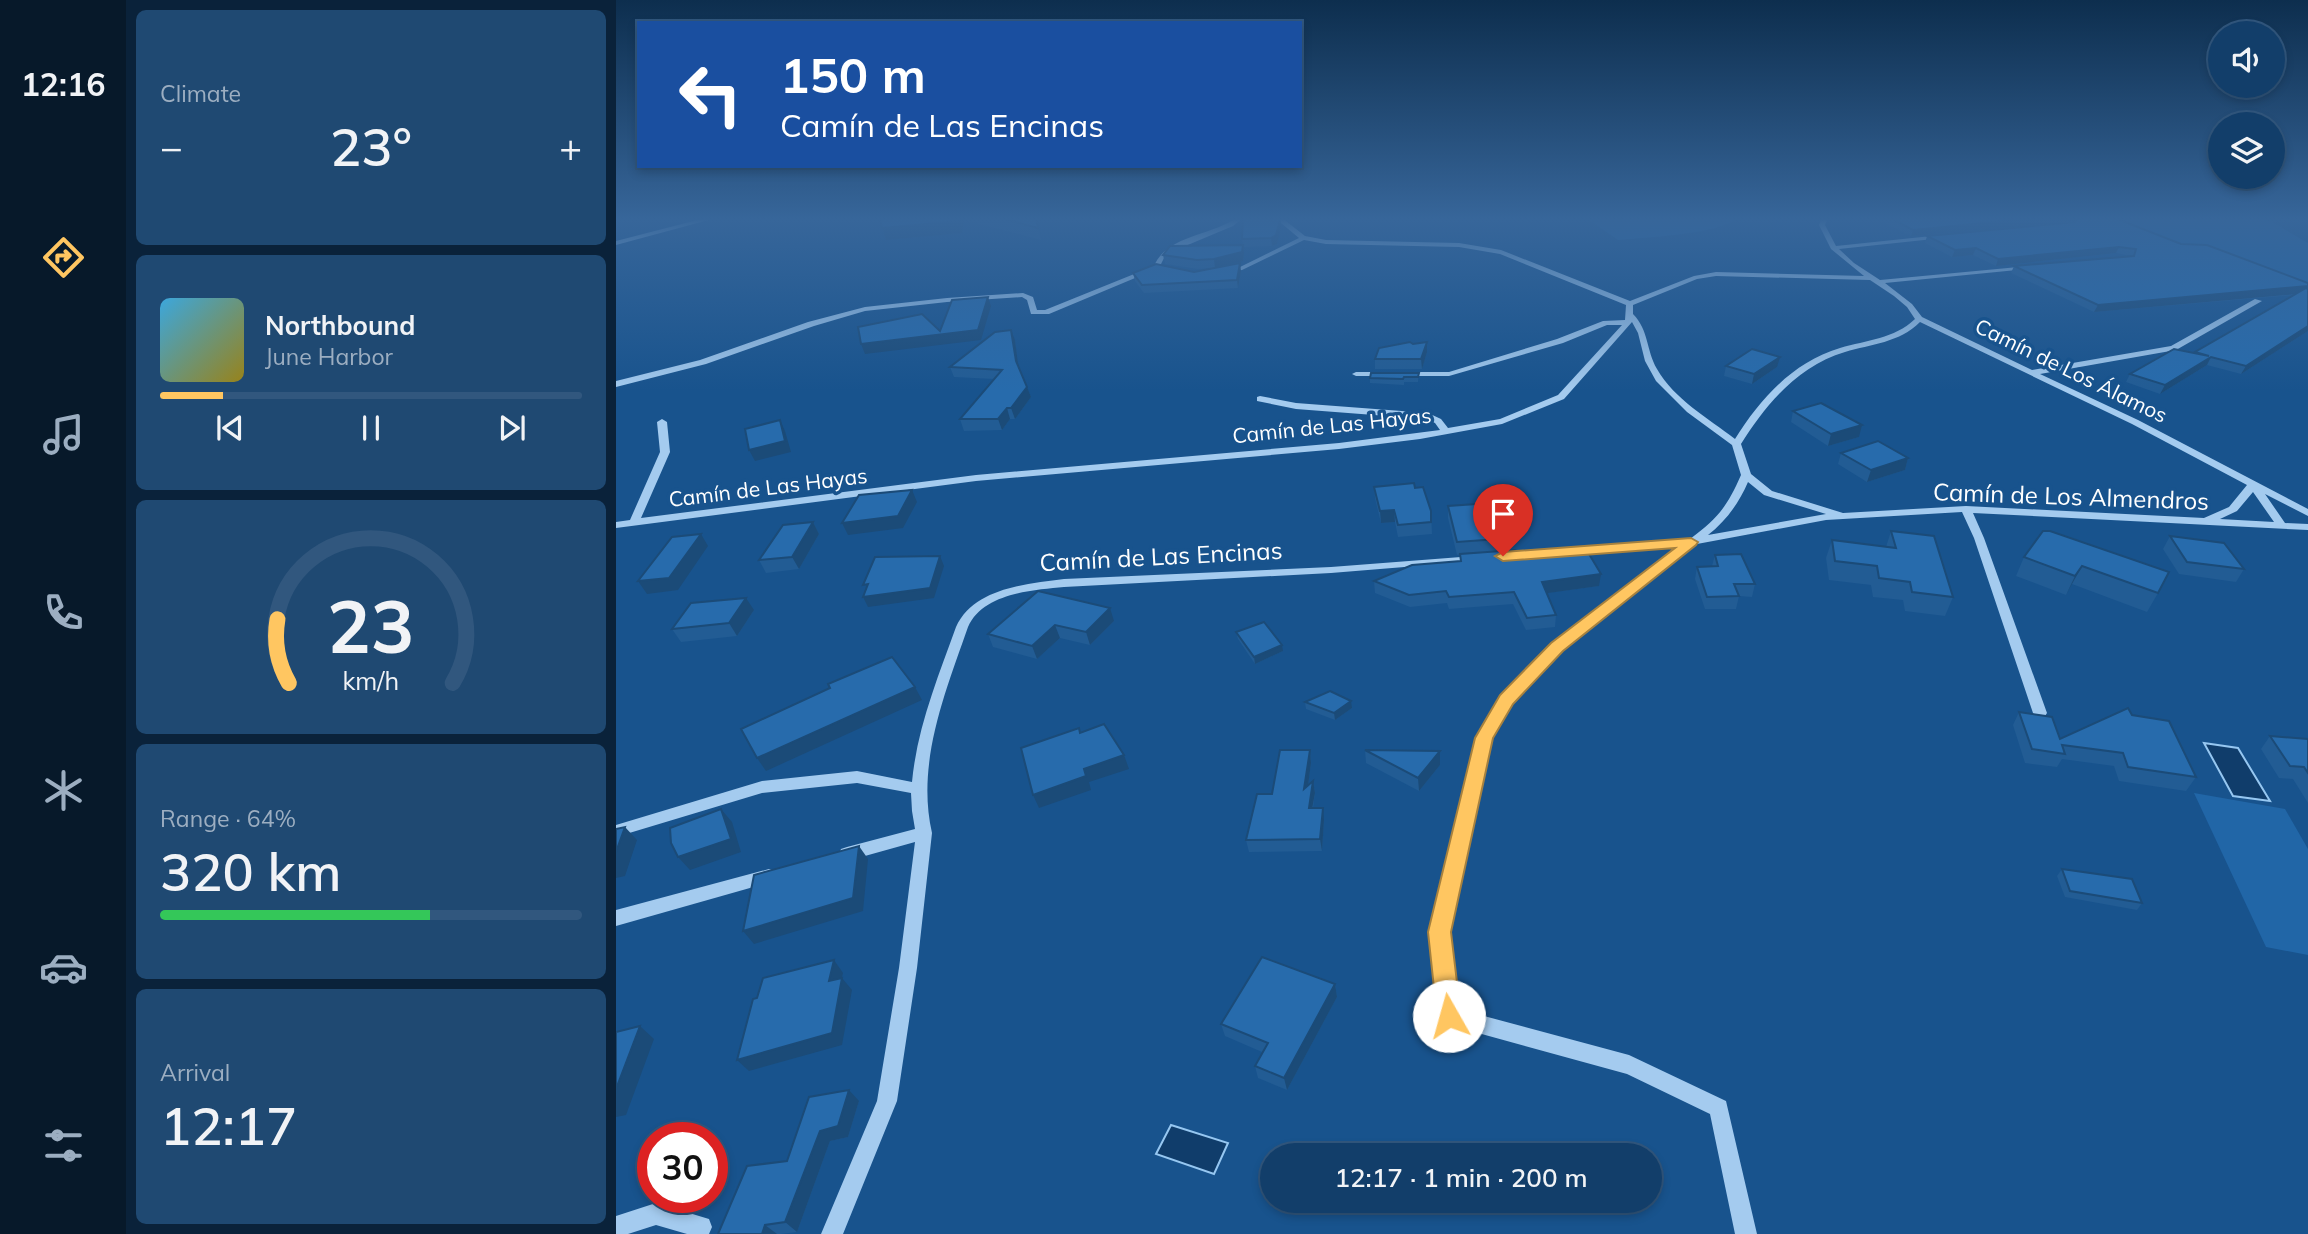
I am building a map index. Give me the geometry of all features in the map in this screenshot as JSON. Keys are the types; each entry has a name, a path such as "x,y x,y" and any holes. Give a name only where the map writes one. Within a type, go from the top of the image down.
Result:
{"street":[{"path":"616,384 703,362 811,324 865,309 1023,295 1030,299 1034,312 1046,312 1064,307 1132,276"},
{"path":"1560,276 1630,304 1700,276"},
{"path":"1758,276 1874,280 1925,276"},
{"name":"Camín de Los Álamos","path":"1869,276 1913,308 1919,319 2136,422 2253,485 2282,526"},
{"path":"2029,373 2173,348 2258,300"},
{"path":"1629,319 1630,304"},
{"path":"1356,374 1448,374 1560,341 1606,323 1629,319 1640,323 1652,368 1672,393 1736,444 1746,475 1768,493 1846,516"},
{"name":"Camín de Las Hayas","path":"616,525 976,478 1339,446 1446,432 1502,421 1561,397 1629,319"},
{"path":"1736,444 1751,418 1792,374 1833,353 1892,337 1912,328 1919,319"},
{"path":"1260,399 1296,406 1428,416 1438,421 1446,432"},
{"path":"634,523 665,452 662,422"},
{"path":"1746,475 1738,494 1719,522 1557,647 1506,700 1484,738 1439,932 1449,1016 1629,1065 1719,1108 1746,1234"},
{"path":"2202,523 2234,509 2253,485 2308,513"},
{"path":"1966,509 1979,538 2040,713"},
{"name":"Camín de Los Almendros","path":"1791,524 1846,516 1966,509 2308,527"},
{"name":"Camín de Las Encinas","path":"832,1234 887,1101 908,968 924,833 920,819 920,789 924,743 967,615 993,598 1021,589 1064,583 1332,570 1691,542 1791,524"},
{"path":"2282,526 2308,536"},
{"path":"616,831 762,787 857,777 920,789"},
{"path":"830,859 924,833"},
{"path":"616,918 790,870"},
{"path":"616,1227 656,1214 701,1227 698,1234"}],"shaded area":[{"path":"2278,276 2308,276 2308,285"},
{"path":"2204,743 2238,748 2270,801 2233,796"},
{"path":"2194,793 2285,809 2308,849 2308,955 2266,947"},
{"path":"1171,1125 1228,1143 1214,1174 1156,1154"}],"building":[{"path":"1135,276 1238,276 1237,280 1142,285"},
{"path":"2035,276 2288,276 2308,283 2308,286 2098,305"},
{"path":"2306,288 2308,326 2246,366 2211,357 2165,385 2130,374 2174,349 2209,356 2195,352"},
{"path":"988,297 978,330 861,344 858,327 922,314 940,331 952,300"},
{"path":"1011,330 1016,361 1027,387 1011,408 1007,408 998,419 960,419 1002,370 950,367 995,332"},
{"path":"1410,342 1427,342 1421,359 1375,359 1379,348"},
{"path":"1752,349 1780,357 1754,374 1726,366"},
{"path":"1371,373 1419,373 1418,377 1403,379 1370,378"},
{"path":"1821,403 1862,425 1831,434 1793,411"},
{"path":"780,420 785,441 749,450 745,429"},
{"path":"1878,441 1908,458 1871,470 1841,453"},
{"path":"1414,483 1415,488 1423,487 1431,511 1431,522 1398,525 1394,510 1380,511 1374,487"},
{"path":"912,490 898,516 842,523 859,495"},
{"path":"1491,503 1493,510 1502,509 1512,538 1457,542 1448,506"},
{"path":"813,522 792,557 759,560 783,525"},
{"path":"1891,531 1934,536 1953,597 1912,592 1910,582 1879,578 1877,566 1835,561 1832,540 1896,548"},
{"path":"2043,531 2050,531 2169,572 2158,593 2082,566 2075,576 2024,557"},
{"path":"701,534 669,578 638,581 672,537"},
{"path":"2170,536 2224,543 2244,569 2187,562"},
{"path":"1586,549 1601,574 1542,582 1556,615 1527,618 1514,592 1449,597 1446,591 1409,595 1374,581 1412,565 1461,561 1460,554 1515,550 1518,557"},
{"path":"1741,554 1755,584 1734,584 1739,596 1707,597 1697,567 1718,566 1715,555"},
{"path":"940,556 930,588 863,597 868,584 863,585 875,557"},
{"path":"1038,591 1110,608 1086,632 1055,625 1032,646 988,634"},
{"path":"746,598 729,623 672,629 691,603"},
{"path":"1264,622 1282,645 1254,657 1236,632"},
{"path":"892,657 915,687 757,758 741,729 830,688 828,684"},
{"path":"1330,691 1351,701 1334,713 1305,702"},
{"path":"2128,708 2132,715 2169,721 2196,777 2128,767 2123,753 2062,745 2065,754 2032,749 2019,712 2052,717 2060,739"},
{"path":"1104,724 1124,755 1084,769 1086,776 1033,795 1021,748 1079,728 1080,733"},
{"path":"2270,736 2308,739 2308,773 2304,767 2290,766"},
{"path":"1280,750 1310,750 1304,789 1313,781 1309,808 1323,808 1320,839 1246,840 1257,794 1272,794"},
{"path":"1365,750 1440,751 1418,778"},
{"path":"721,809 731,839 678,857 671,843 670,828"},
{"path":"625,827 616,852 616,829"},
{"path":"859,846 853,898 743,931 754,875"},
{"path":"2062,869 2132,879 2142,903 2070,891"},
{"path":"1262,957 1335,984 1284,1078 1255,1066 1268,1043 1221,1024"},
{"path":"834,960 829,981 842,978 832,1033 737,1060 753,999 757,998 763,978"},
{"path":"640,1026 616,1089 616,1032"},
{"path":"849,1090 838,1126 820,1131 785,1222 765,1225 762,1234 718,1234 747,1166 787,1161 809,1097"}],"route":[{"path":"1449,1016 1439,932 1484,738 1506,700 1557,647 1691,542 1503,556"}]}
